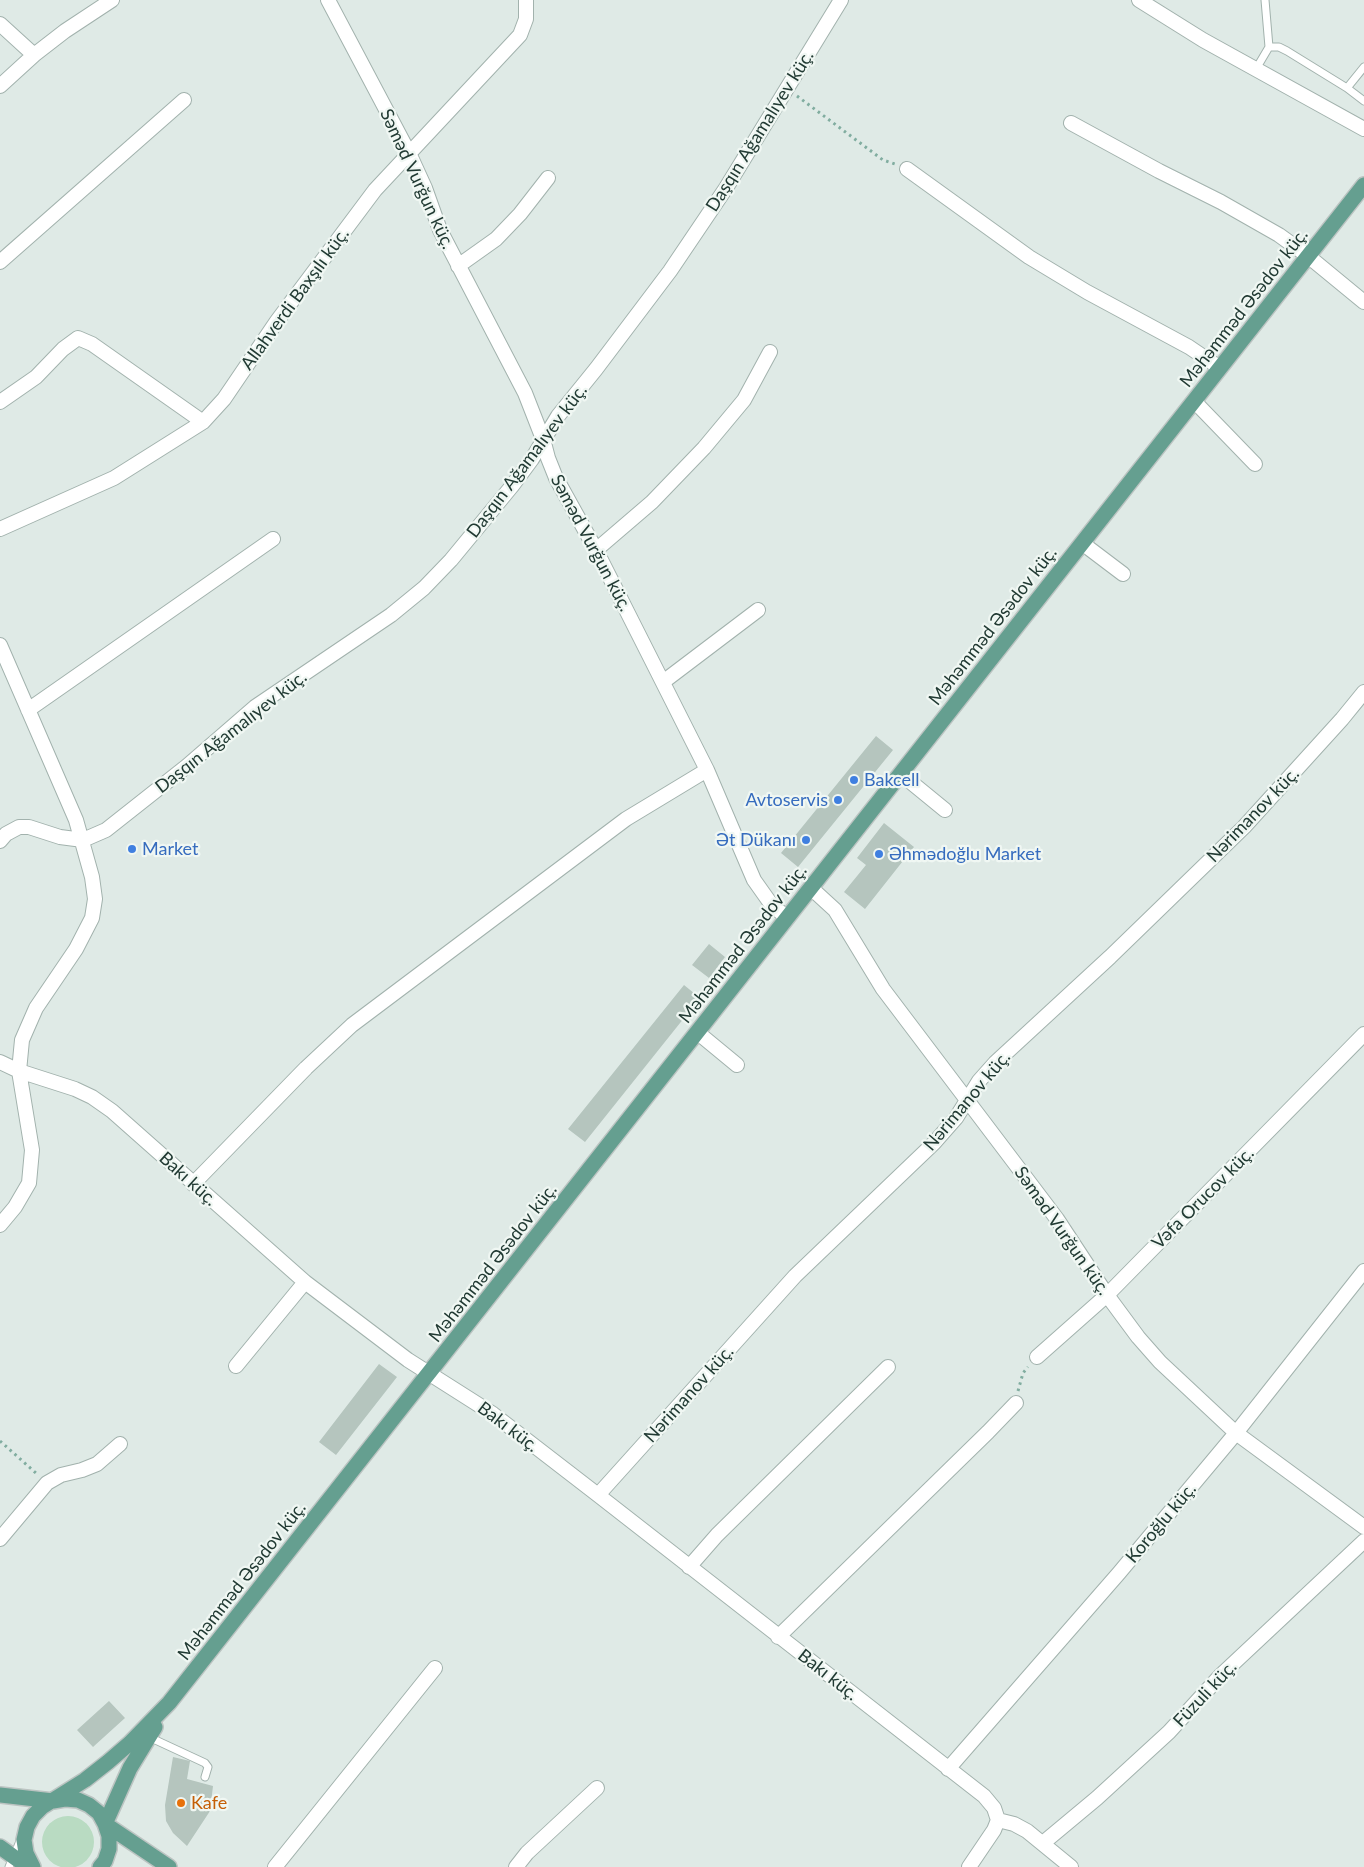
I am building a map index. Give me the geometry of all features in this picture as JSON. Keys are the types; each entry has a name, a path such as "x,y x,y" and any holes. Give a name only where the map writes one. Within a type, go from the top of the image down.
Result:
{"main road":[{"name":"Məhəmməd Əsədov küç.","path":"169,1703 430,1374 1364,185"},
{"path":"105,1824 130,1768 169,1703"},
{"path":"33,1867 26,1853 24,1840 33,1816 42,1807 108,1762 169,1703"},
{"path":"0,1795 53,1801 66,1799 83,1803 99,1813 109,1836 109,1849 100,1867"},
{"path":"105,1824 169,1867"},
{"path":"0,1847 11,1862 28,1867"}],"street":[{"path":"0,86 34,54 112,0"},
{"name":"Səməd Vurğun küç.","path":"328,0 409,153 425,188 440,230 525,393 556,478 596,550 707,770 754,880 771,904 787,918"},
{"name":"Allahverdi Baxşılı küç.","path":"0,529 114,478 204,422 224,399 277,321 375,190 520,35 526,18 526,0"},
{"name":"Daşqın Ağamalıyev küç.","path":"83,840 106,830 187,766 256,707 391,615 424,588 451,560 512,486 532,459 558,416 670,271 726,188 841,0"},
{"path":"1139,0 1203,40 1364,129"},
{"path":"0,24 34,54"},
{"path":"0,262 184,100"},
{"path":"1071,123 1158,171 1222,202 1279,235 1364,302"},
{"path":"907,169 1029,258 1189,347 1220,368"},
{"path":"458,266 496,239 520,214 548,178"},
{"path":"0,402 36,377 63,349 78,338 92,344 204,422"},
{"path":"596,550 652,502 704,448 744,400 770,352"},
{"path":"1194,401 1255,464"},
{"path":"28,710 272,539"},
{"path":"1082,543 1123,574"},
{"path":"663,682 758,610"},
{"path":"0,645 65,792 83,840 95,899 92,918 76,950 36,1008 22,1040 19,1071 32,1150 28,1183 15,1207 0,1226"},
{"name":"Nərimanov küç.","path":"598,1494 795,1276 934,1143 956,1118 979,1081 995,1063 1110,957 1244,827 1364,692"},
{"path":"193,1184 306,1068 352,1025 626,819 707,770"},
{"path":"901,774 945,810"},
{"path":"0,841 6,834 19,827 29,827 60,837 83,840"},
{"name":"Səməd Vurğun küç.","path":"811,888 835,910 883,989 1057,1219 1107,1295 1138,1337 1160,1362 1236,1433 1364,1527"},
{"path":"697,1032 737,1065"},
{"name":"Vəfa Orucov küç.","path":"1037,1357 1107,1295 1364,1034"},
{"name":"Bakı küç.","path":"0,1062 19,1071 75,1088 92,1096 112,1111 305,1282 382,1342 493,1414 598,1494 984,1796 994,1808 998,1820"},
{"name":"Koroğlu küç.","path":"948,1768 1119,1573 1236,1433 1364,1270"},
{"path":"236,1366 305,1282"},
{"path":"689,1566 888,1367"},
{"path":"778,1636 1016,1403"},
{"path":"0,1539 47,1483 61,1474 82,1470 97,1464 120,1444"},
{"name":"Füzuli küç.","path":"1043,1843 1097,1798 1170,1732 1221,1675 1364,1541"},
{"path":"275,1867 435,1668"},
{"path":"516,1867 527,1853 597,1788"},
{"path":"969,1867 994,1830 998,1820 1014,1824 1043,1843 1072,1867"}],"lane":[{"path":"1256,69 1269,48 1265,0"},
{"path":"1269,48 1278,47 1287,51 1347,88 1364,101"},
{"path":"1347,88 1364,68"},
{"path":"148,1737 205,1763 208,1767 205,1776"},
{"path":"11,1862 27,1828"}],"path":[{"path":"787,89 883,160 907,169"},
{"path":"1016,1403 1023,1373 1037,1357"},
{"path":"0,1441 47,1483"}],"green space":[{"path":"63,1816 73,1816 83,1820 90,1827 94,1842 90,1857 83,1864 73,1868 63,1868 53,1864 46,1857 42,1847 42,1837 46,1827 53,1820"}],"building":[{"path":"876,736 893,750 798,867 781,853"},
{"path":"884,823 914,847 865,909 844,892 866,865 857,858"},
{"path":"709,944 725,957 709,978 692,965"},
{"path":"684,985 700,998 585,1142 568,1129"},
{"path":"379,1364 397,1377 336,1455 319,1442"},
{"path":"109,1701 125,1718 93,1747 77,1730"},
{"path":"173,1757 190,1761 187,1779 213,1786 210,1811 187,1846 173,1833 166,1821 165,1805"}],"place":[{"name":"Bakcell","path":"854,780"},
{"name":"Avtoservis","path":"838,800"},
{"name":"Ət Dükanı","path":"806,840"},
{"name":"Market","path":"132,849"},
{"name":"Əhmədoğlu Market","path":"879,854"},
{"name":"Kafe","path":"181,1803"}]}
